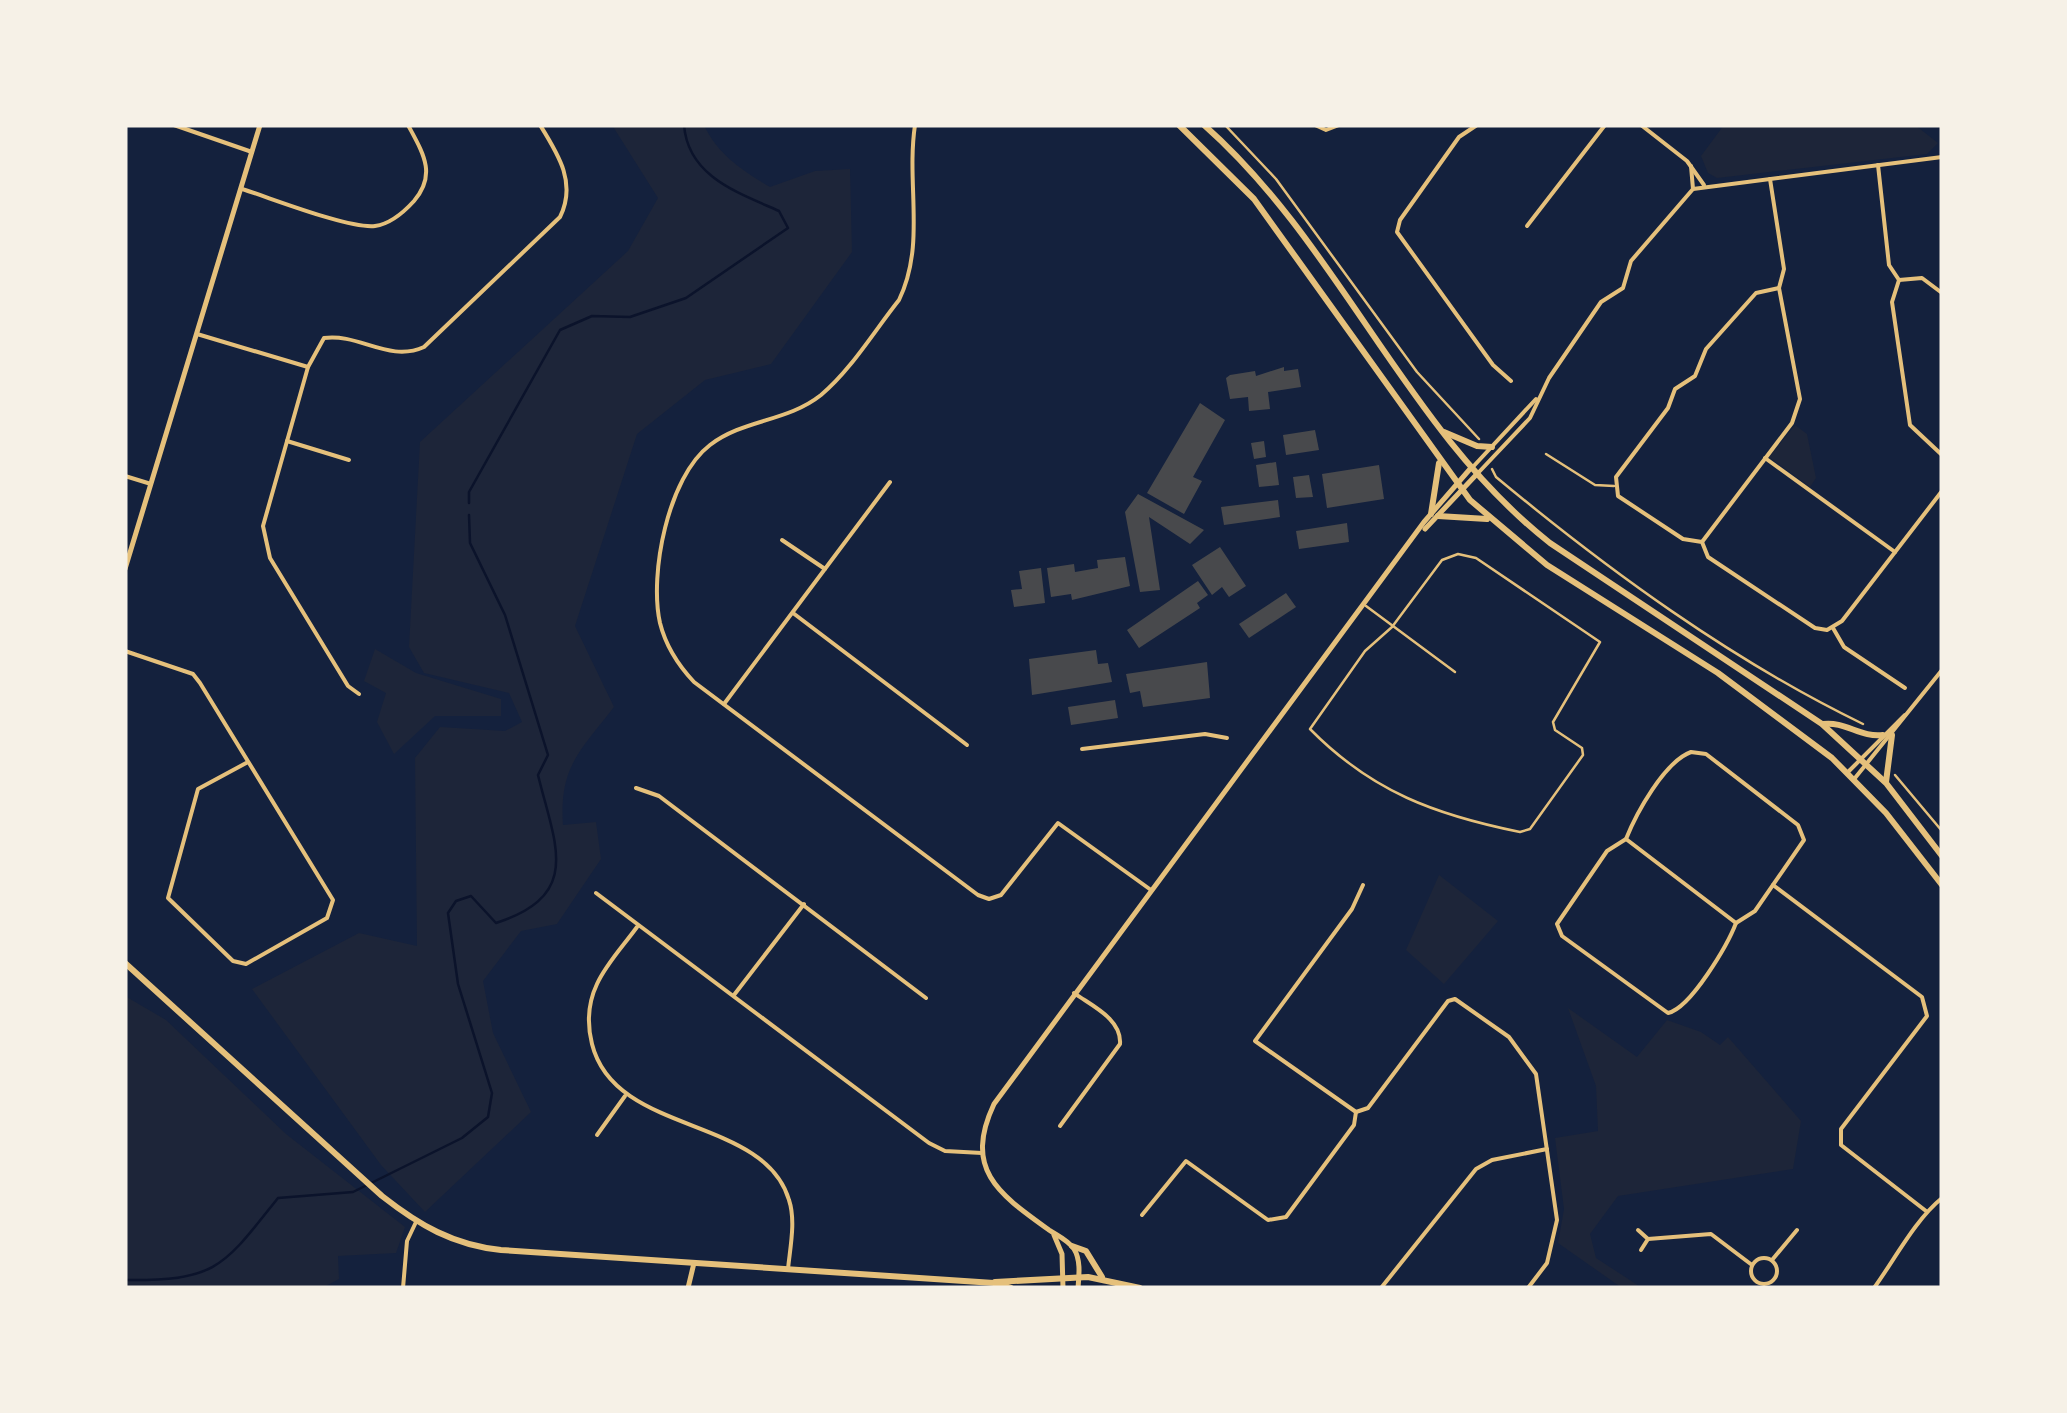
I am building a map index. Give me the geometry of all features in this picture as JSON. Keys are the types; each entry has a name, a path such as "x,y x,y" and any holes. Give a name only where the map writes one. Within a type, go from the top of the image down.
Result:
{"main road":[{"path":"1178,125 1254,199 1439,462 1489,518 1547,565 1718,673 1852,775 1942,885"},
{"path":"1204,125 1283,209 1443,432 1508,510 1550,543 1822,724 1886,783 1942,856"},
{"path":"1443,432 1477,446 1492,446"},
{"path":"1439,462 1434,515 1489,518"},
{"path":"1822,724 1837,722 1866,735 1888,735 1886,783"},
{"path":"125,963 382,1196 442,1236 484,1248 694,1264 994,1283 1102,1278 1140,1288"},
{"path":"1072,1246 1091,1256 1102,1278"},
{"path":"994,1283 1011,1288"}],"street":[{"path":"174,125 252,152"},
{"path":"125,569 260,125"},
{"path":"241,188 358,224 386,223 407,209 423,190 428,176 425,157 408,125"},
{"path":"359,694 348,686 265,542 264,513 308,368 324,338 336,336 395,353 424,347 560,216 568,190 565,172 540,125"},
{"path":"915,125 909,180 915,247 898,300 826,391 794,412 738,427 714,442 688,467 672,501 658,579 660,621 682,670 978,895 989,898 1001,894 1058,823 1151,890"},
{"path":"1315,125 1326,130 1339,125"},
{"path":"1477,125 1454,143 1400,220 1398,232 1492,366 1511,382"},
{"path":"1527,226 1605,125"},
{"path":"1640,125 1691,166 1704,185"},
{"path":"1078,1288 1072,1246 996,1188 985,1170 982,1152 986,1121 994,1104 1074,993 1422,530 1539,395 1601,302 1623,288 1631,261 1692,190 1704,185 1942,157"},
{"path":"1878,165 1889,265 1899,280"},
{"path":"1691,166 1692,190"},
{"path":"1702,542 1792,423 1800,399 1779,288 1784,269 1770,178"},
{"path":"1899,280 1922,278 1942,293"},
{"path":"1899,280 1892,302 1910,425 1942,455"},
{"path":"1702,542 1682,540 1623,500 1614,486 1616,477 1668,408 1675,388 1698,371 1706,349 1756,292 1779,288"},
{"path":"196,334 308,368"},
{"path":"1473,472 1530,418 1539,395"},
{"path":"287,441 349,460"},
{"path":"1764,458 1894,552"},
{"path":"125,476 151,484"},
{"path":"724,704 890,482"},
{"path":"1833,628 1942,492"},
{"path":"782,540 825,569"},
{"path":"1702,542 1708,557 1815,628 1833,628"},
{"path":"794,613 967,745"},
{"path":"1833,628 1844,647 1905,688"},
{"path":"125,651 194,674 333,900 327,918 246,964 233,962 168,898 198,789 248,762"},
{"path":"1852,775 1942,670"},
{"path":"1082,749 1204,734 1227,738"},
{"path":"1703,753 1802,830 1802,846 1754,911 1736,923 1732,942 1672,1012 1660,1009 1562,936 1557,927 1560,916 1607,850 1626,839 1632,818 1679,758 1703,753"},
{"path":"636,788 659,796 926,998"},
{"path":"1626,839 1736,923"},
{"path":"1773,885 1922,998 1927,1016 1841,1129 1841,1138 1842,1145 1926,1211"},
{"path":"1356,1112 1255,1041 1352,909 1363,886"},
{"path":"596,893 637,928 734,995 929,1143 945,1151 982,1152"},
{"path":"734,995 804,904"},
{"path":"637,928 596,984 587,1024 596,1058 625,1096 734,1145 767,1166 790,1199 788,1270"},
{"path":"1060,1126 1120,1044 1121,1036 1114,1022 1074,993"},
{"path":"1356,1112 1368,1108 1448,1001 1460,1000 1509,1037 1531,1062 1540,1088 1557,1220 1547,1263 1528,1288"},
{"path":"596,1136 625,1096"},
{"path":"1142,1215 1186,1161 1268,1220 1278,1220 1329,1161 1354,1125 1356,1112"},
{"path":"1381,1288 1476,1169 1492,1160 1547,1149"},
{"path":"1874,1288 1926,1211 1942,1198"},
{"path":"403,1288 407,1241 416,1222"},
{"path":"1638,1230 1648,1239 1711,1234 1752,1266 1756,1281 1770,1281 1778,1286"},
{"path":"1772,1260 1797,1230"},
{"path":"1052,1232 1060,1248 1063,1288"},
{"path":"1641,1250 1648,1239"},
{"path":"1752,1266 1762,1258 1772,1260 1777,1269 1770,1281"},
{"path":"688,1288 694,1264"}],"lane":[{"path":"1546,454 1594,485 1614,486"},
{"path":"1458,554 1476,558 1600,642 1553,722 1555,730 1582,748 1583,755 1530,829 1520,832 1447,818 1395,795 1310,729 1365,651 1392,627 1442,560 1458,554"},
{"path":"1365,606 1455,672"}],"path":[{"path":"1224,125 1276,179 1417,372 1461,424 1479,437"},
{"path":"1494,470 1496,477 1584,550 1805,696 1868,726"},
{"path":"1894,767 1900,784 1942,831"}],"shaded area":[{"path":"612,125 704,125 723,153 770,187 815,171 850,169 852,252 771,364 705,380 637,434 575,626 614,707 582,748 568,774 563,825 596,822 601,859 557,924 521,931 483,981 493,1033 531,1112 425,1212 381,1165 252,989 359,933 417,946 415,758 440,727 505,731 522,722 509,693 424,673 409,647 420,442 628,251 658,198"},
{"path":"1724,125 1915,125 1938,143 1927,154 1717,178 1708,173 1701,156"},
{"path":"1795,425 1807,434 1816,478 1810,487 1769,457"},
{"path":"375,649 416,673 501,699 501,716 435,716 394,754 377,722 386,693 364,681"},
{"path":"1439,875 1498,921 1444,984 1406,950"},
{"path":"125,996 166,1020 286,1134 405,1227 396,1253 338,1256 339,1279 322,1288 125,1288"},
{"path":"1568,1008 1637,1057 1667,1020 1701,1032 1720,1045 1728,1037 1801,1121 1793,1169 1618,1196 1590,1234 1596,1258 1639,1286 1658,1288 1622,1288 1558,1243 1564,1209 1555,1138 1598,1131 1596,1086"}],"building":[{"path":"1284,367 1284,371 1298,369 1301,387 1268,392 1270,409 1249,411 1248,397 1230,399 1226,378 1230,375 1255,371 1256,376"},
{"path":"1200,403 1225,420 1193,477 1202,481 1184,514 1147,493"},
{"path":"1315,430 1319,450 1286,455 1283,435"},
{"path":"1264,441 1266,457 1254,459 1251,443"},
{"path":"1276,462 1279,485 1259,487 1256,465"},
{"path":"1379,465 1384,499 1327,508 1322,474"},
{"path":"1309,475 1313,497 1296,498 1293,477"},
{"path":"1138,494 1204,530 1190,544 1149,517 1160,590 1140,592 1125,512"},
{"path":"1278,500 1280,517 1224,525 1221,507"},
{"path":"1347,523 1349,542 1299,549 1296,531"},
{"path":"1220,547 1246,586 1229,597 1222,587 1212,595 1192,565"},
{"path":"1125,557 1130,586 1072,600 1071,594 1051,597 1047,568 1074,564 1075,572 1098,568 1097,560"},
{"path":"1041,568 1045,603 1014,607 1011,590 1022,589 1019,571"},
{"path":"1198,581 1208,595 1197,603 1200,608 1139,648 1127,630"},
{"path":"1286,593 1296,607 1249,638 1239,624"},
{"path":"1096,650 1098,664 1108,663 1112,682 1032,695 1029,659"},
{"path":"1207,662 1210,698 1143,707 1140,691 1130,693 1126,674"},
{"path":"1115,700 1118,718 1071,725 1068,707"}],"waterway":[{"path":"469,503 469,492 560,330 592,316 630,317 686,298 788,228 779,211 732,190 705,170 695,158 684,125"},
{"path":"125,1280 199,1273 230,1255 278,1198 353,1192 462,1138 488,1117 492,1093 458,984 448,913 456,901 471,896 496,923 542,898 556,865 551,824 538,775 548,755 505,615 470,543 469,515"}]}
